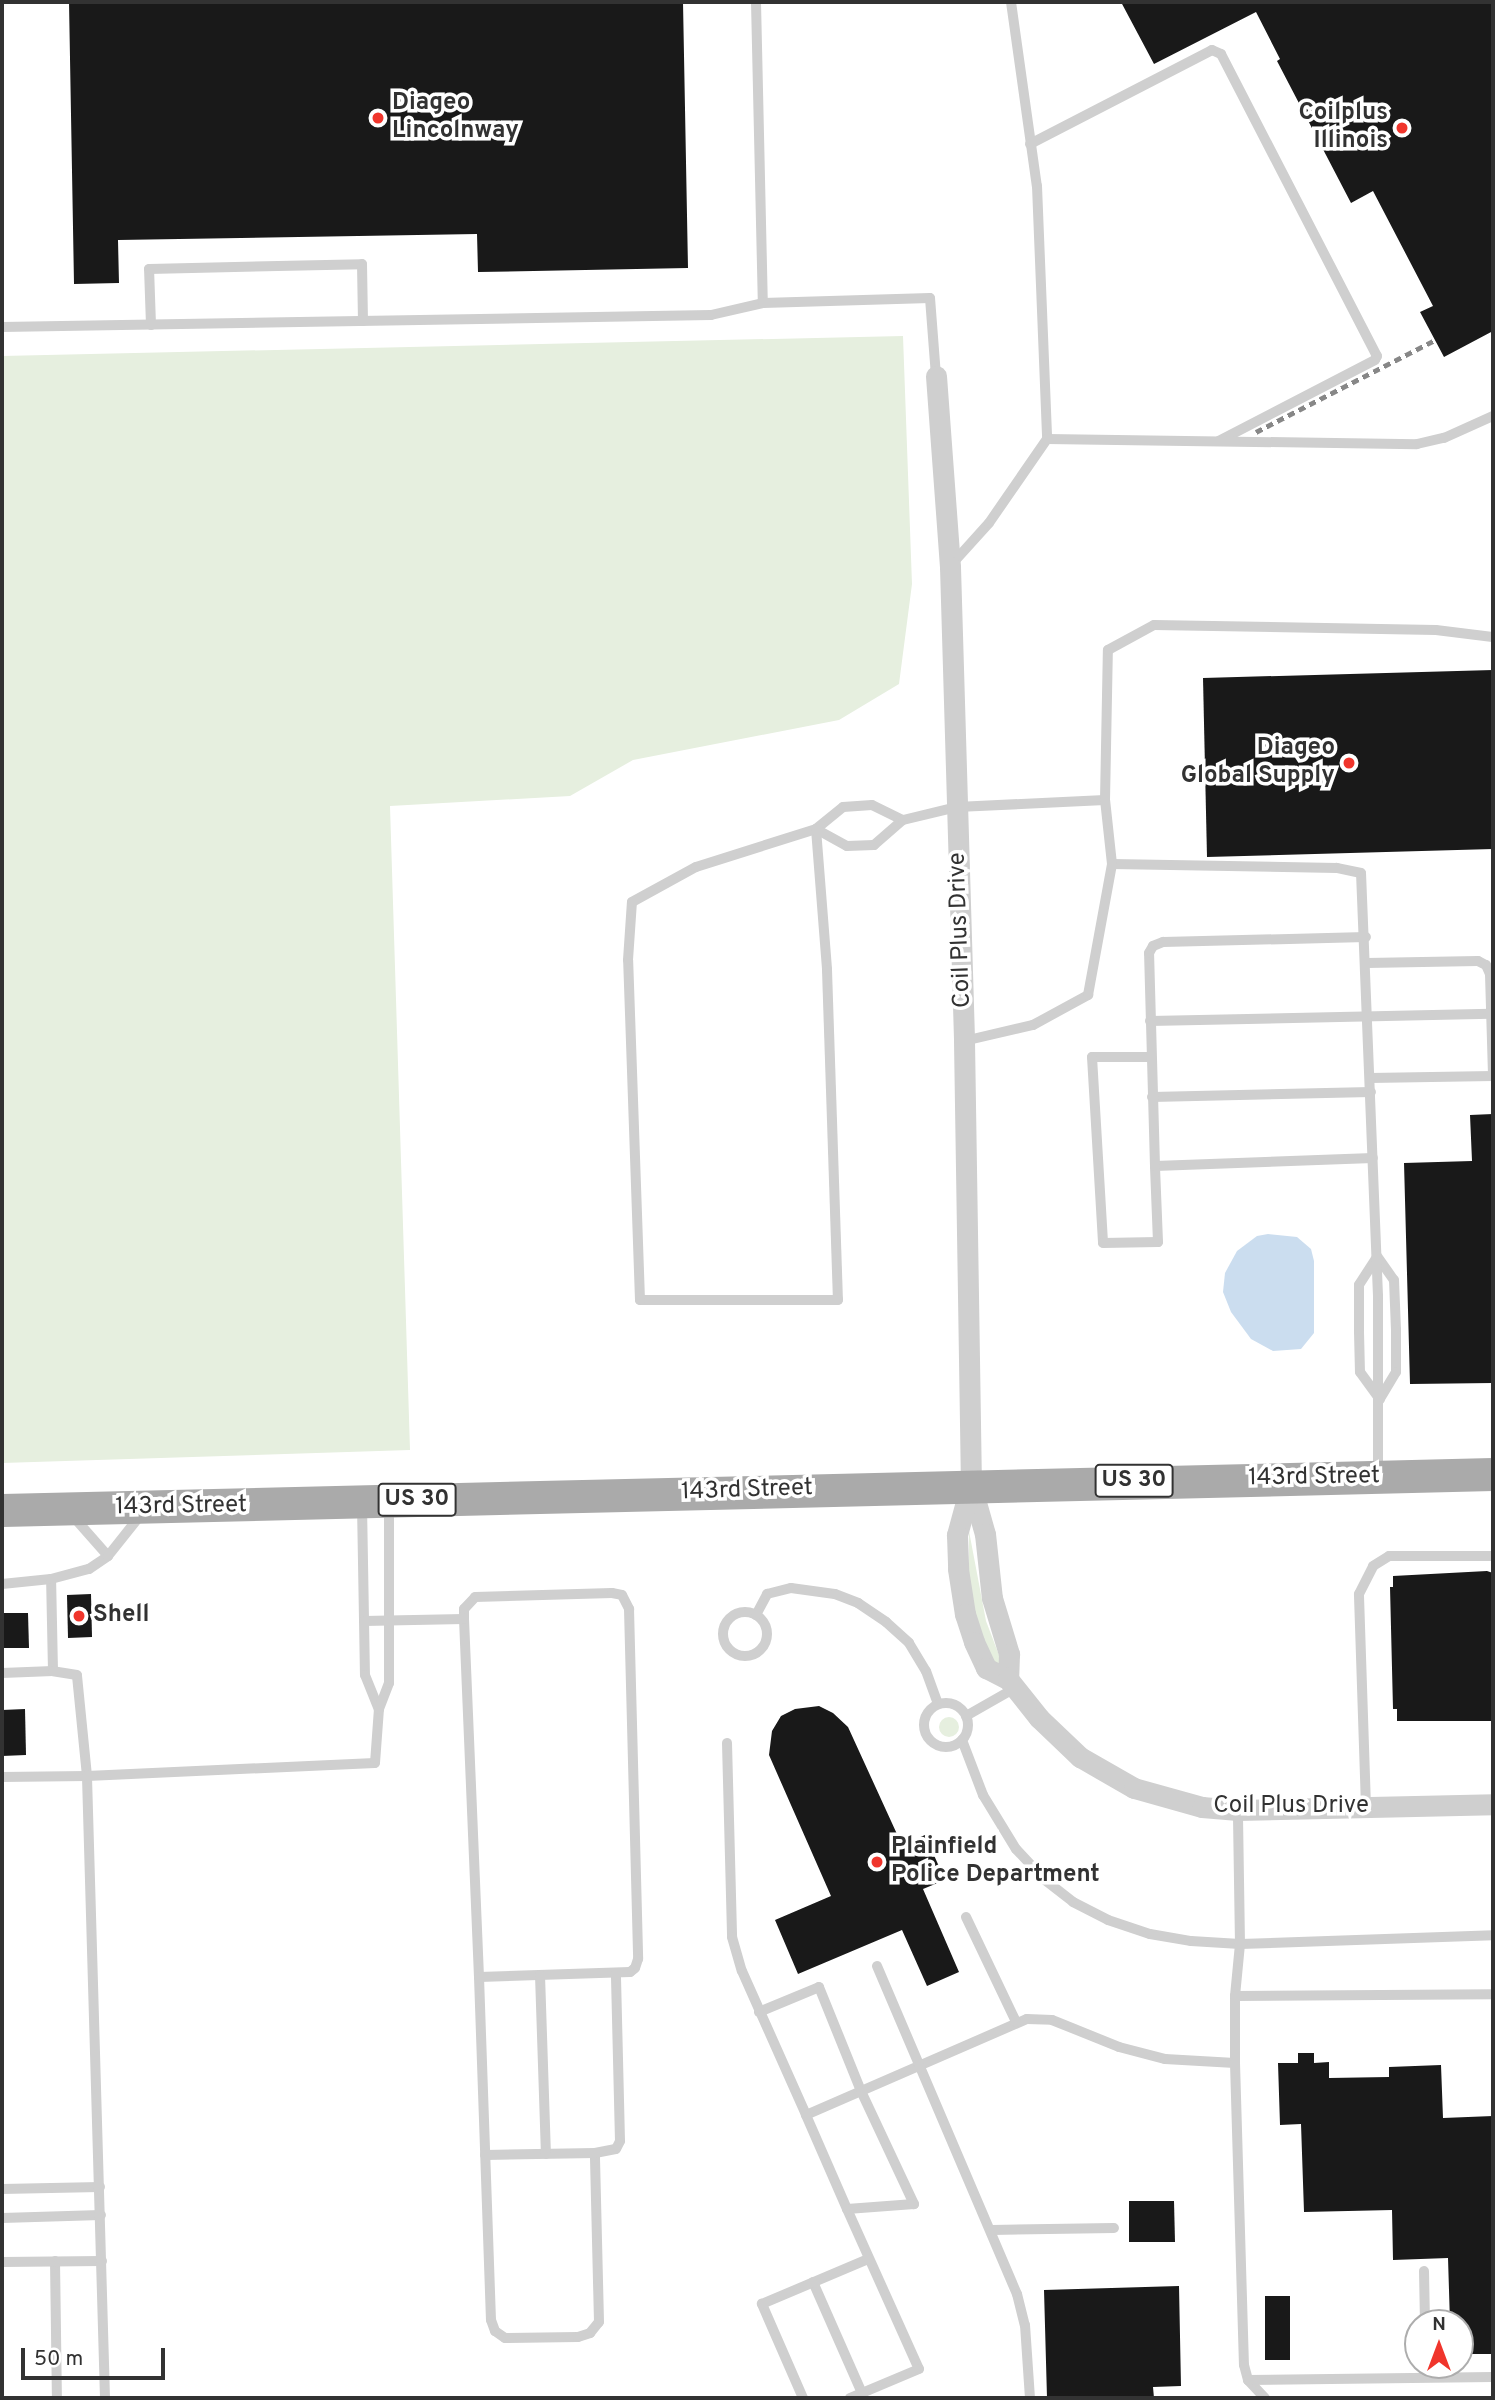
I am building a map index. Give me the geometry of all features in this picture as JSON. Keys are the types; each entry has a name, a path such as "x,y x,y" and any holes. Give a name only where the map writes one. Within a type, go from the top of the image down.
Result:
{"main road":[{"name":"143rd Street","path":"2,1510 1493,1474"}],"street":[{"name":"Coil Plus Drive","path":"936,376 950,566 964,1041 971,1485 985,1534 992,1598 1009,1654 1012,1683"},
{"name":"Coil Plus Drive","path":"971,1485 957,1535 958,1569 965,1614 986,1668 1012,1683 1039,1718 1080,1757 1134,1788 1179,1803 1238,1810 1493,1804"}],"lane":[{"path":"756,2 763,303"},
{"path":"950,566 989,523 1047,439 1037,186 1011,2"},
{"path":"1030,144 1212,50 1221,54 1377,356 1375,360 1219,441"},
{"path":"151,325 149,268 362,264 363,321"},
{"path":"2,327 711,315 763,303 930,298 936,376"},
{"path":"1047,439 1417,443 1444,438 1493,416"},
{"path":"964,1041 1033,1026 1088,995 1112,864 1104,800 1108,650 1154,625 1436,630 1493,637"},
{"path":"816,829 846,846 874,845 902,820 957,807 1104,800"},
{"path":"816,829 827,970 838,1300 640,1300 628,960 632,902 696,866 816,829 843,807 873,805 902,820"},
{"path":"1112,864 1336,868 1361,873 1366,937 1377,1256 1380,1400 1378,1476"},
{"path":"1151,1056 1092,1057 1102,1243 1158,1242 1149,953 1158,943 1366,937"},
{"path":"1367,963 1478,961 1486,965 1490,975 1493,1075 1370,1078"},
{"path":"1150,1021 1491,1014"},
{"path":"1152,1097 1371,1092"},
{"path":"1155,1166 1373,1158"},
{"path":"1377,1256 1394,1280 1396,1371 1380,1400"},
{"path":"1377,1256 1359,1285 1359,1332 1360,1372 1380,1400"},
{"path":"2,1777 87,1776 375,1763 379,1709 389,1683 389,1620 375,1502"},
{"path":"375,1502 364,1620 365,1675 379,1709"},
{"path":"2,1584 51,1578 89,1569 108,1556 146,1508"},
{"path":"67,1509 108,1556"},
{"path":"1366,1807 1359,1594 1373,1566 1389,1556 1493,1556"},
{"path":"51,1578 53,1671"},
{"path":"756,1615 767,1594 792,1588 835,1594 858,1603 886,1622 909,1643 926,1671 938,1704"},
{"path":"479,1977 616,1973 630,1972 635,1968 638,1959 627,1600 622,1595 612,1593 475,1597 464,1609 491,2320 495,2331 505,2338 578,2337 590,2333 599,2322 595,2153"},
{"path":"736,1614 756,1615 766,1625 764,1646 752,1656 737,1655 725,1645 723,1630 726,1623 736,1614"},
{"path":"364,1620 464,1619"},
{"path":"2,1673 53,1671 77,1675 87,1776 105,2398"},
{"path":"966,1716 1012,1683"},
{"path":"938,1704 953,1704 966,1716 968,1728 962,1740 942,1747 925,1734 927,1713 938,1704"},
{"path":"962,1740 983,1796 999,1826 1045,1880 1073,1902 1108,1920 1150,1934 1191,1941 1240,1944 1493,1935"},
{"path":"727,1743 732,1937 759,2012 919,2369 850,2398"},
{"path":"1238,1810 1240,1944 1235,1996 1235,2063 1244,2365 1248,2380 1265,2398"},
{"path":"966,1917 1016,2022"},
{"path":"877,1966 918,2067 992,2230 1017,2294 1025,2325 1030,2398"},
{"path":"485,2155 595,2153 616,2149 621,2141 616,1973"},
{"path":"540,1975 546,2154"},
{"path":"759,2012 819,1987 861,2091 914,2204 847,2208"},
{"path":"1235,1996 1493,1994"},
{"path":"806,2115 1016,2022 1039,2018 1052,2020 1119,2047 1165,2059 1235,2063"},
{"path":"2,2189 100,2187"},
{"path":"2,2218 101,2215"},
{"path":"992,2230 1114,2228"},
{"path":"803,2398 762,2304 868,2259"},
{"path":"55,2261 57,2398"},
{"path":"2,2262 102,2261"},
{"path":"1424,2271 1425,2309"},
{"path":"813,2282 862,2393"},
{"path":"1474,2377 1493,2377"},
{"path":"1248,2380 1404,2378"}],"green space":[{"path":"903,336 912,584 899,684 839,720 633,760 570,796 390,806 410,1450 2,1463 2,356"},
{"path":"969,1531 986,1621 1002,1663 994,1664 975,1619 969,1587"},
{"path":"949,1717 956,1720 959,1727 956,1734 949,1737 942,1734 939,1727 942,1720"}],"water":[{"path":"1268,1234 1297,1237 1311,1249 1314,1261 1314,1333 1301,1349 1273,1351 1251,1339 1231,1312 1223,1292 1225,1273 1237,1251 1257,1236"}],"building":[{"name":"Diageo Lincolnway","path":"69,2 683,2 688,268 478,272 477,234 118,240 119,283 74,284"},
{"name":"Coilplus Illinois","path":"1121,2 1493,2 1493,331 1444,357 1420,312 1433,306 1373,191 1351,203 1277,61 1280,59 1256,12 1154,64"},
{"name":"Diageo Global Supply","path":"1493,670 1493,849 1207,857 1203,678"},
{"path":"1493,1114 1493,1383 1410,1384 1404,1163 1472,1161 1470,1115"},
{"path":"1487,1571 1493,1573 1491,1721 1397,1721 1397,1709 1393,1709 1390,1587 1393,1587 1393,1576"},
{"name":"Shell","path":"91,1594 92,1637 68,1638 67,1595"},
{"name":"Shell","path":"2,1613 28,1613 29,1648 2,1648"},
{"name":"Plainfield Police Department","path":"819,1706 833,1713 848,1727 902,1845 925,1835 945,1880 923,1889 959,1972 927,1986 902,1930 798,1974 775,1920 831,1896 769,1755 772,1731 781,1716 795,1709"},
{"path":"25,1709 26,1755 2,1756 2,1710"},
{"path":"1298,2053 1314,2053 1314,2063 1329,2062 1329,2078 1389,2077 1389,2067 1441,2065 1443,2118 1493,2116 1493,2354 1474,2354 1474,2309 1450,2309 1448,2258 1393,2260 1392,2210 1304,2212 1301,2124 1280,2125 1278,2063 1298,2063"},
{"path":"1129,2201 1174,2201 1175,2242 1129,2242"},
{"path":"1179,2286 1181,2386 1153,2387 1154,2398 1047,2398 1044,2290"},
{"path":"1265,2296 1290,2296 1290,2360 1265,2360"}],"railway":[{"path":"1256,432 1435,340"}],"place":[{"name":"Diageo Lincolnway","path":"378,118"},
{"name":"Coilplus Illinois","path":"1402,128"},
{"name":"Diageo Global Supply","path":"1349,763"},
{"name":"Shell","path":"79,1616"},
{"name":"Plainfield Police Department","path":"877,1862"}]}
